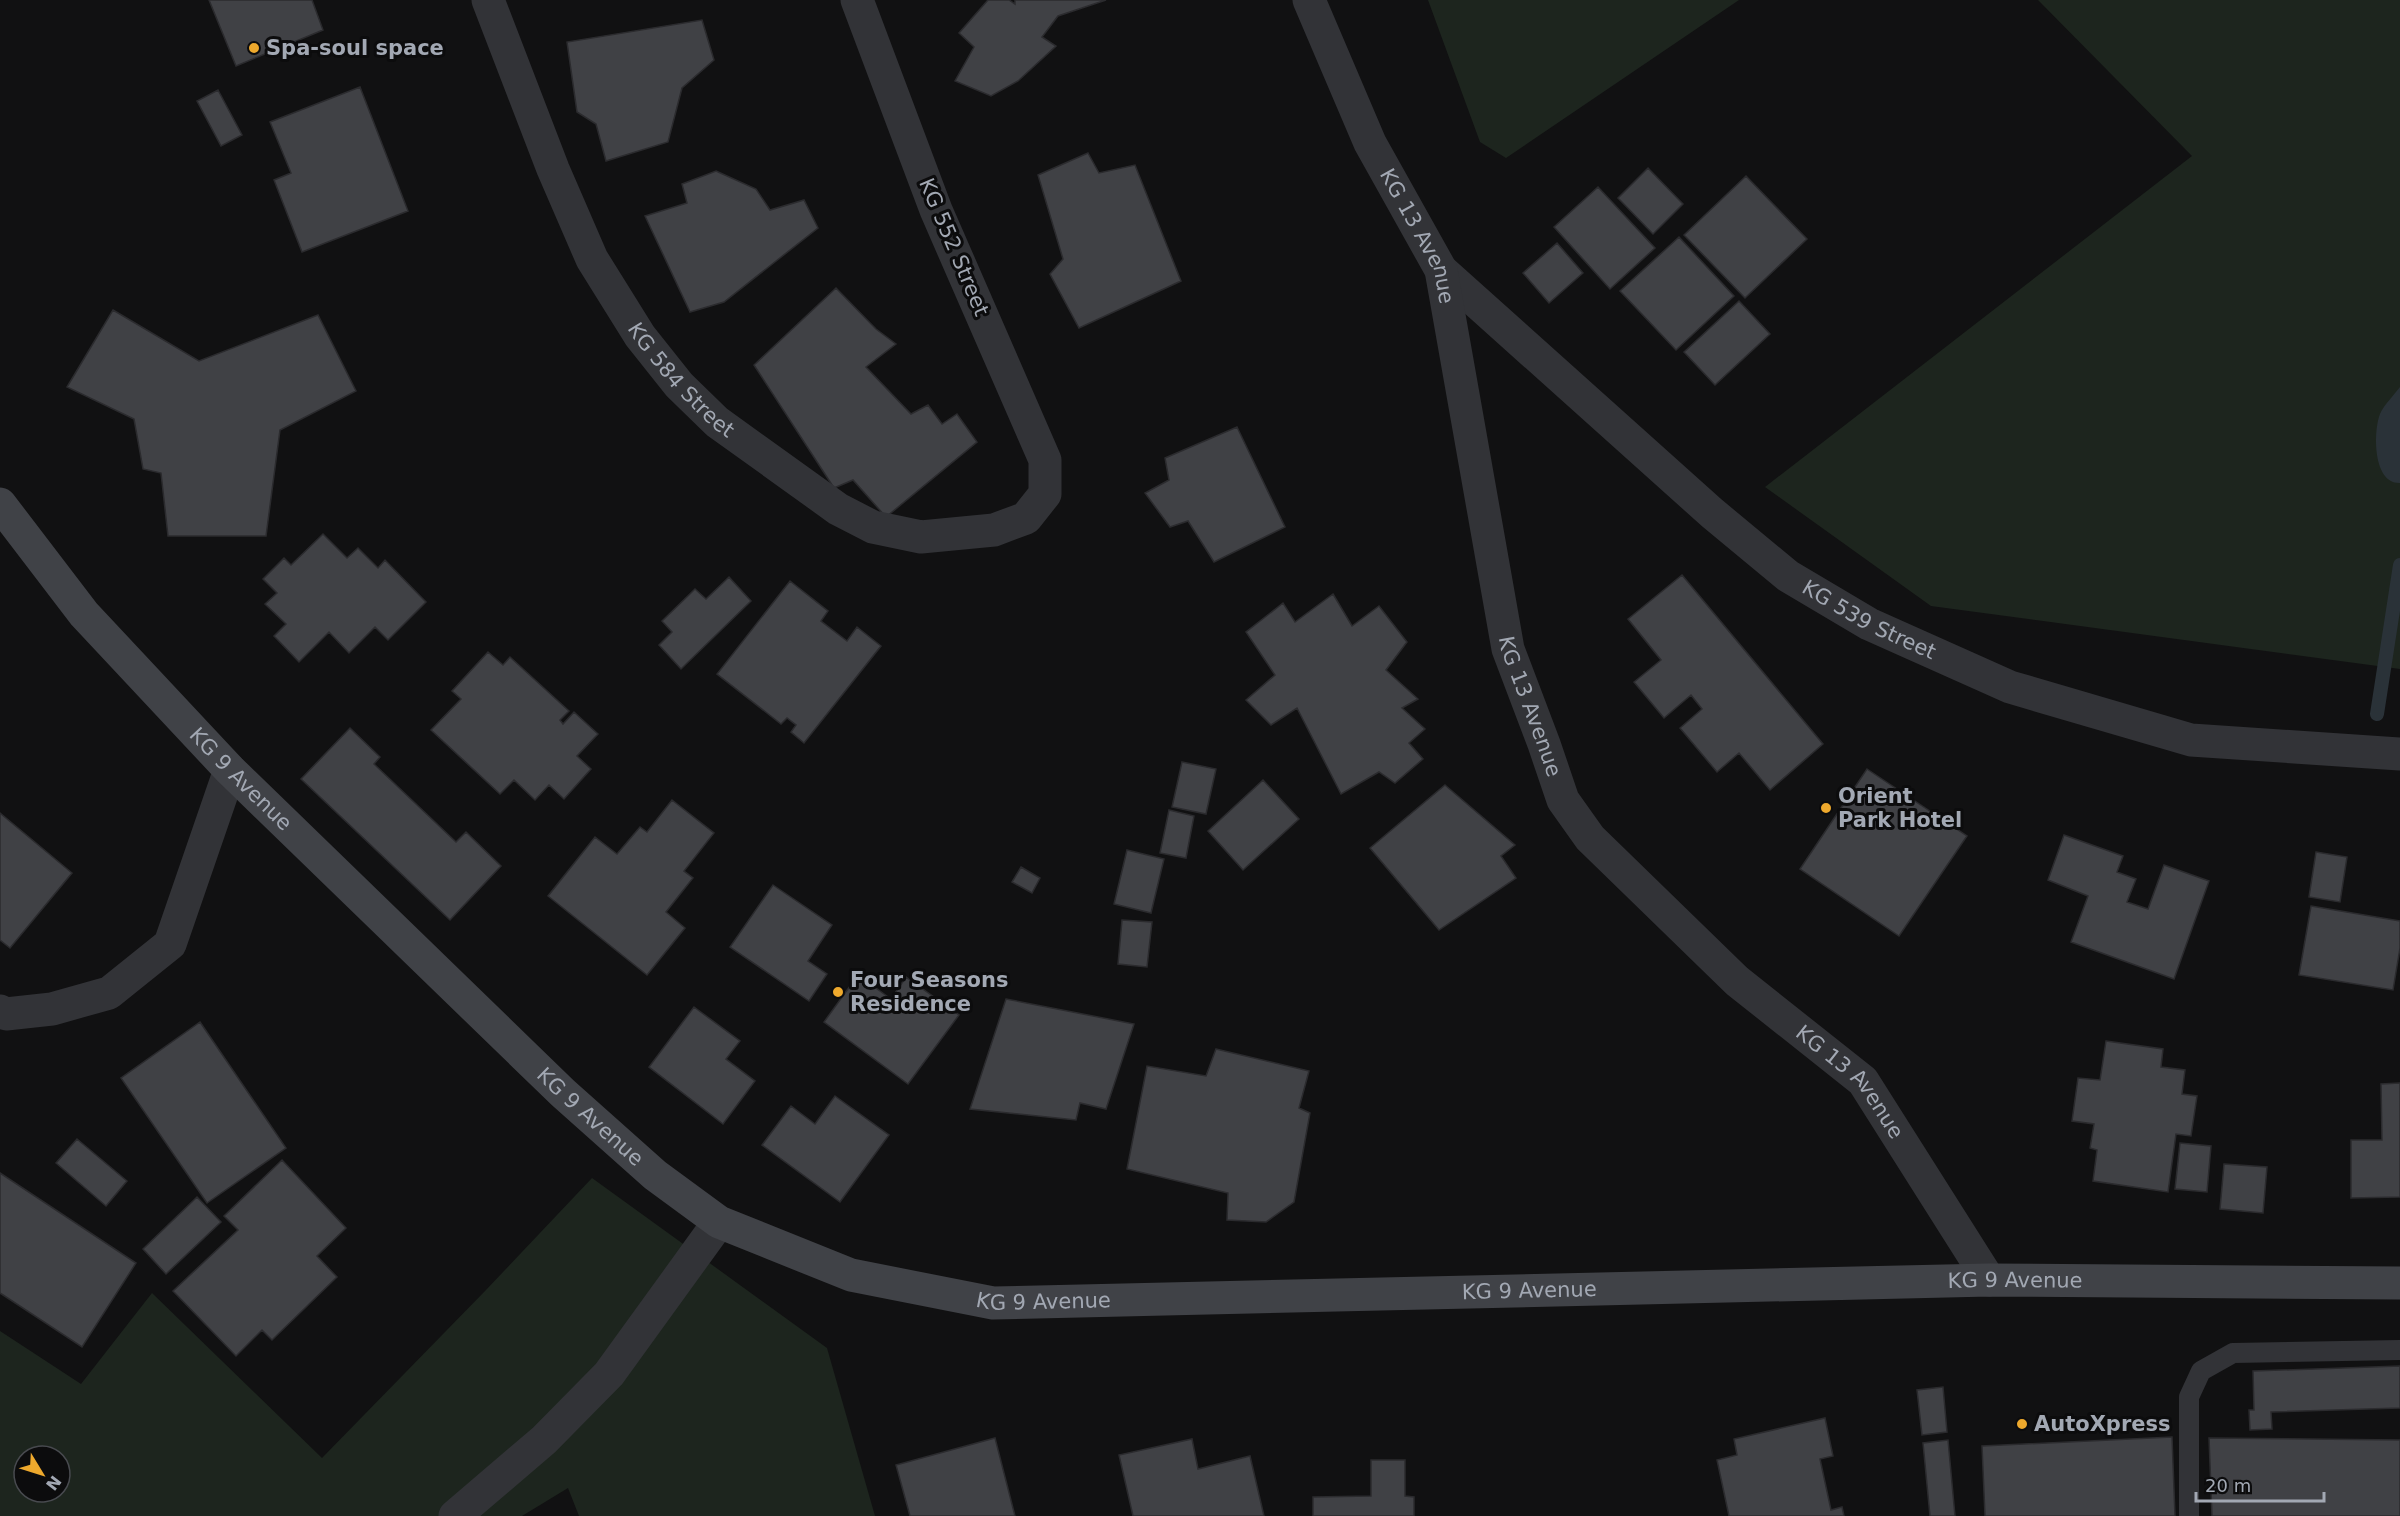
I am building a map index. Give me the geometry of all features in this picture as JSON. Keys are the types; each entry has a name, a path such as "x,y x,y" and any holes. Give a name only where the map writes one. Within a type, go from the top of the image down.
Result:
{"main road":[{"name":"KG 9 Avenue","path":"0,504 84,614 230,770 563,1093 655,1174 719,1222 851,1275 993,1303 1989,1280 2400,1283"}],"street":[{"name":"KG 584 Street","path":"488,0 553,169 592,260 640,336 679,385 717,422 838,509 873,527 921,537 994,530 1026,518 1045,494"},
{"name":"KG 552 Street","path":"857,0 936,210 1045,460 1045,494"},
{"name":"KG 13 Avenue","path":"1309,0 1370,143 1441,270 1508,649 1563,800 1590,838 1737,981 1863,1081 1989,1280"},
{"name":"KG 539 Street","path":"1441,270 1712,513 1779,569 1869,624 2010,687 2191,740 2400,754"},
{"path":"0,1011 6,1014 52,1009 109,993 170,944 230,770"},
{"path":"454,1516 544,1440 609,1374 719,1222"}],"lane":[{"path":"2189,1516 2189,1397 2201,1371 2233,1353 2400,1350"}],"shaded area":[{"path":"1428,0 1739,0 1506,158 1480,142"},
{"path":"2038,0 2400,0 2400,669 1931,606 1765,487 2192,156"},
{"path":"2400,387 2400,483 2391,481 2384,475 2377,456 2376,433 2380,414"},
{"path":"592,1178 827,1348 875,1516 579,1516 568,1488 522,1516 0,1516 0,1331 81,1384 152,1293 322,1458"}],"building":[{"name":"Spa-soul space","path":"209,0 312,0 323,30 236,66"},
{"path":"988,0 1009,0 1015,4 1015,0 1106,0 1058,16 1042,37 1056,46 1018,81 991,96 955,81 974,47 959,33"},
{"path":"702,20 714,60 682,88 668,142 606,161 596,124 577,112 567,42"},
{"path":"360,87 408,211 302,252 274,180 291,173 270,122"},
{"path":"218,90 242,135 221,146 197,101"},
{"path":"1088,153 1099,173 1135,165 1181,281 1079,328 1050,274 1063,259 1038,175"},
{"path":"1648,168 1683,204 1653,234 1618,198"},
{"path":"716,171 756,189 770,210 804,200 818,228 724,302 690,312 645,216 687,203 682,184"},
{"path":"1746,176 1807,239 1745,298 1684,235"},
{"path":"1598,187 1655,248 1610,289 1554,227"},
{"path":"1679,237 1734,296 1676,350 1620,291"},
{"path":"1557,243 1583,273 1549,303 1523,273"},
{"path":"836,288 876,329 896,344 866,367 911,414 928,405 942,424 957,414 977,442 886,517 853,480 834,488 754,365"},
{"path":"1739,301 1770,334 1715,385 1684,352"},
{"path":"113,310 199,361 318,315 356,391 280,430 266,536 168,536 161,473 143,469 134,419 67,387"},
{"path":"1237,427 1285,527 1214,562 1188,521 1170,527 1145,493 1169,480 1165,458"},
{"path":"323,534 347,558 358,548 378,568 385,560 426,602 388,640 375,627 349,653 329,632 299,662 274,636 286,624 265,604 277,593 263,579 284,558 291,565"},
{"path":"1682,575 1823,744 1770,790 1739,753 1717,772 1680,728 1702,709 1691,695 1664,718 1634,682 1661,660 1628,619"},
{"path":"729,577 751,601 681,669 659,645 672,632 662,621 695,589 706,599"},
{"path":"790,581 828,611 821,621 847,641 857,627 881,646 804,743 791,732 796,725 787,718 781,724 717,674"},
{"path":"1333,594 1352,626 1379,606 1407,642 1386,670 1418,699 1402,708 1425,729 1409,743 1423,759 1395,783 1379,772 1341,794 1297,708 1271,725 1246,700 1275,675 1246,632 1283,603 1295,622"},
{"path":"488,652 503,665 510,657 569,711 560,720 563,724 574,712 598,734 577,756 591,769 564,799 549,785 535,800 514,780 500,794 431,730 461,699 452,691"},
{"path":"350,728 380,757 374,764 456,842 466,832 501,866 450,920 301,779"},
{"path":"1182,762 1216,769 1206,814 1172,807"},
{"path":"1867,769 1967,836 1899,936 1800,869"},
{"path":"1263,780 1299,819 1243,870 1208,831"},
{"path":"1445,785 1515,845 1501,856 1516,878 1439,930 1370,848"},
{"path":"672,800 714,833 684,871 693,878 666,912 685,928 647,975 548,896 595,837 617,854 640,827 647,832"},
{"path":"1169,810 1194,816 1186,858 1160,853"},
{"path":"0,813 72,873 10,948 0,940"},
{"path":"2064,835 2123,856 2117,872 2136,879 2127,902 2148,909 2164,865 2209,881 2174,979 2071,942 2088,896 2048,880"},
{"path":"1127,850 1164,859 1151,913 1114,904"},
{"path":"2316,852 2347,857 2340,902 2309,897"},
{"path":"1021,867 1040,878 1032,893 1012,882"},
{"path":"773,885 832,925 808,961 827,974 809,1001 730,947"},
{"path":"2311,906 2400,921 2400,948 2393,990 2299,975"},
{"path":"1122,920 1152,922 1147,967 1118,964"},
{"path":"858,975 891,999 906,977 959,1015 908,1084 824,1022"},
{"path":"1006,999 1134,1024 1106,1109 1080,1103 1076,1120 970,1109"},
{"path":"694,1007 740,1041 726,1059 755,1081 723,1124 649,1067"},
{"path":"200,1022 286,1148 207,1203 121,1078"},
{"path":"2106,1041 2163,1049 2161,1067 2185,1070 2182,1094 2197,1096 2191,1136 2176,1134 2168,1192 2093,1181 2097,1150 2090,1148 2094,1124 2072,1121 2078,1078 2100,1080"},
{"path":"1216,1049 1309,1071 1299,1108 1310,1113 1294,1202 1266,1222 1227,1220 1228,1193 1127,1169 1147,1066 1206,1076"},
{"path":"2400,1083 2400,1197 2351,1198 2351,1140 2382,1140 2381,1084"},
{"path":"835,1096 889,1135 840,1202 762,1145 791,1106 815,1124"},
{"path":"77,1139 127,1181 106,1206 56,1163"},
{"path":"2180,1143 2211,1146 2207,1192 2175,1189"},
{"path":"282,1160 346,1228 317,1256 337,1277 272,1340 262,1330 236,1356 173,1291 238,1230 224,1216"},
{"path":"2224,1164 2267,1167 2263,1213 2220,1209"},
{"path":"0,1173 136,1263 82,1347 0,1293"},
{"path":"197,1197 221,1222 166,1274 143,1249"},
{"path":"2400,1366 2400,1408 2271,1412 2272,1429 2250,1430 2249,1410 2254,1410 2253,1371"},
{"path":"1943,1387 1947,1432 1922,1435 1917,1390"},
{"path":"1825,1418 1833,1456 1820,1459 1831,1510 1842,1507 1844,1516 1729,1516 1717,1460 1737,1455 1734,1439"},
{"path":"2172,1437 2175,1516 1985,1516 1982,1446"},
{"path":"995,1438 1015,1516 910,1516 896,1465"},
{"path":"2209,1438 2400,1440 2400,1516 2212,1516"},
{"path":"1192,1439 1198,1469 1250,1456 1264,1516 1133,1516 1119,1455"},
{"path":"1948,1440 1955,1516 1930,1516 1923,1443"},
{"path":"1371,1460 1405,1460 1405,1496 1414,1497 1414,1516 1313,1516 1313,1497 1371,1496"}],"waterway":[{"path":"2377,714 2400,565"}],"place":[{"name":"Spa-soul space","path":"254,48"},
{"name":"Orient Park Hotel","path":"1826,808"},
{"name":"Four Seasons Residence","path":"838,992"},
{"name":"AutoXpress","path":"2022,1424"}]}
